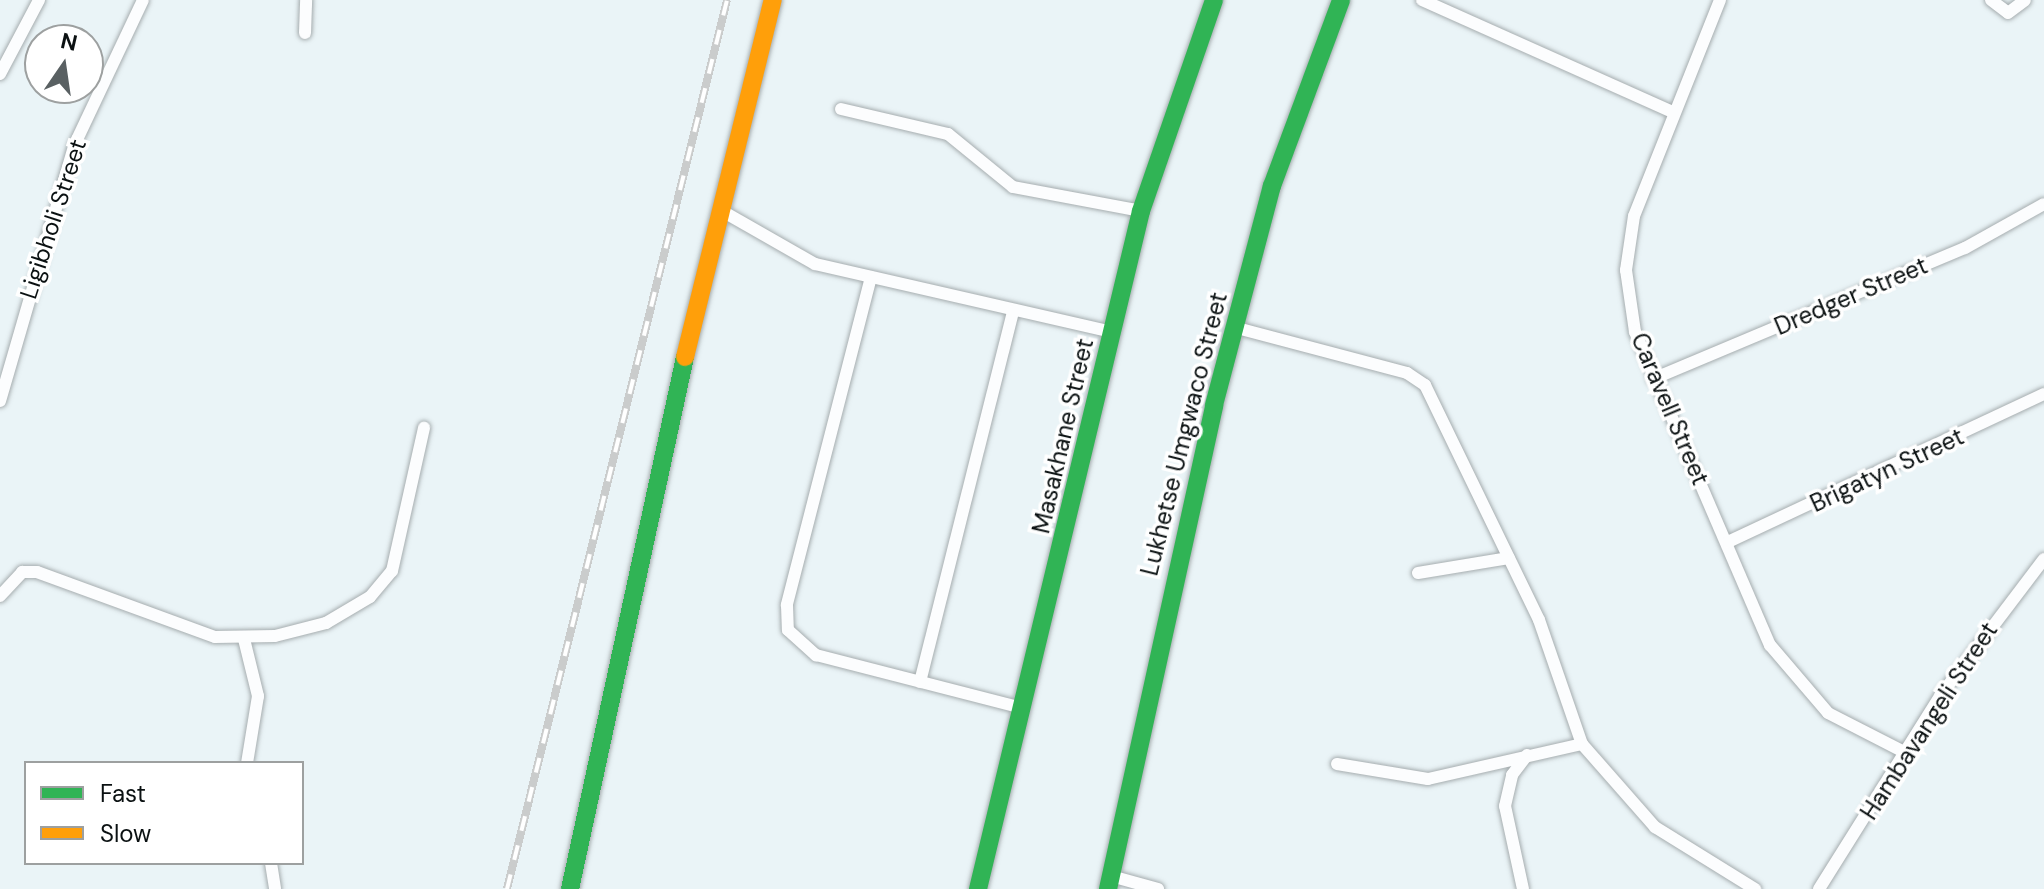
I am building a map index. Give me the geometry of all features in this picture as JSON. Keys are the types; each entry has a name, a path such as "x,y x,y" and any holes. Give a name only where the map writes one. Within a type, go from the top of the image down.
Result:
{"street":[{"path":"0,74 39,0"},
{"name":"Ligibholi Street","path":"0,401 74,146 143,0"},
{"path":"305,33 306,0"},
{"path":"570,889 642,531 773,0"},
{"name":"Masakhane Street","path":"978,889 1141,211 1214,0"},
{"name":"Lukhetse Umgwaco Street","path":"1109,882 1172,574 1272,186 1341,0"},
{"path":"1422,0 1672,112"},
{"name":"Caravell Street","path":"1720,0 1672,112 1634,216 1626,270 1635,332 1770,645 1793,678 1828,713 1906,753"},
{"path":"1991,0 2008,13 2025,0"},
{"path":"841,109 948,134 1013,187 1141,211"},
{"name":"Dredger Street","path":"1653,379 1965,248 2044,204"},
{"path":"722,211 798,258 1013,312 1112,332"},
{"path":"871,277 787,605 788,630 816,655 1023,708"},
{"path":"920,682 1013,312"},
{"path":"1237,328 1407,373 1425,385 1509,558 1582,744 1655,827 1755,889"},
{"name":"Brigatyn Street","path":"1728,542 2044,394"},
{"path":"0,596 22,572 37,572 171,627 244,639 326,623 383,586 398,555 424,428"},
{"path":"1418,573 1509,558"},
{"name":"Hambavangeli Street","path":"1819,889 1940,696 2044,559"},
{"path":"244,639 258,696 247,761"},
{"path":"1337,764 1428,779 1582,744"},
{"path":"1523,889 1505,806 1512,775 1527,755"},
{"path":"271,865 275,889"},
{"path":"1109,882 1158,889"}],"railway":[{"path":"507,889 727,0"}],"traffic: fast":[{"path":"978,889 1141,211 1214,0"},
{"path":"1108,889 1214,405 1272,186 1341,0"},
{"path":"570,889 685,357"}],"traffic: slow":[{"path":"685,357 773,0"}]}
